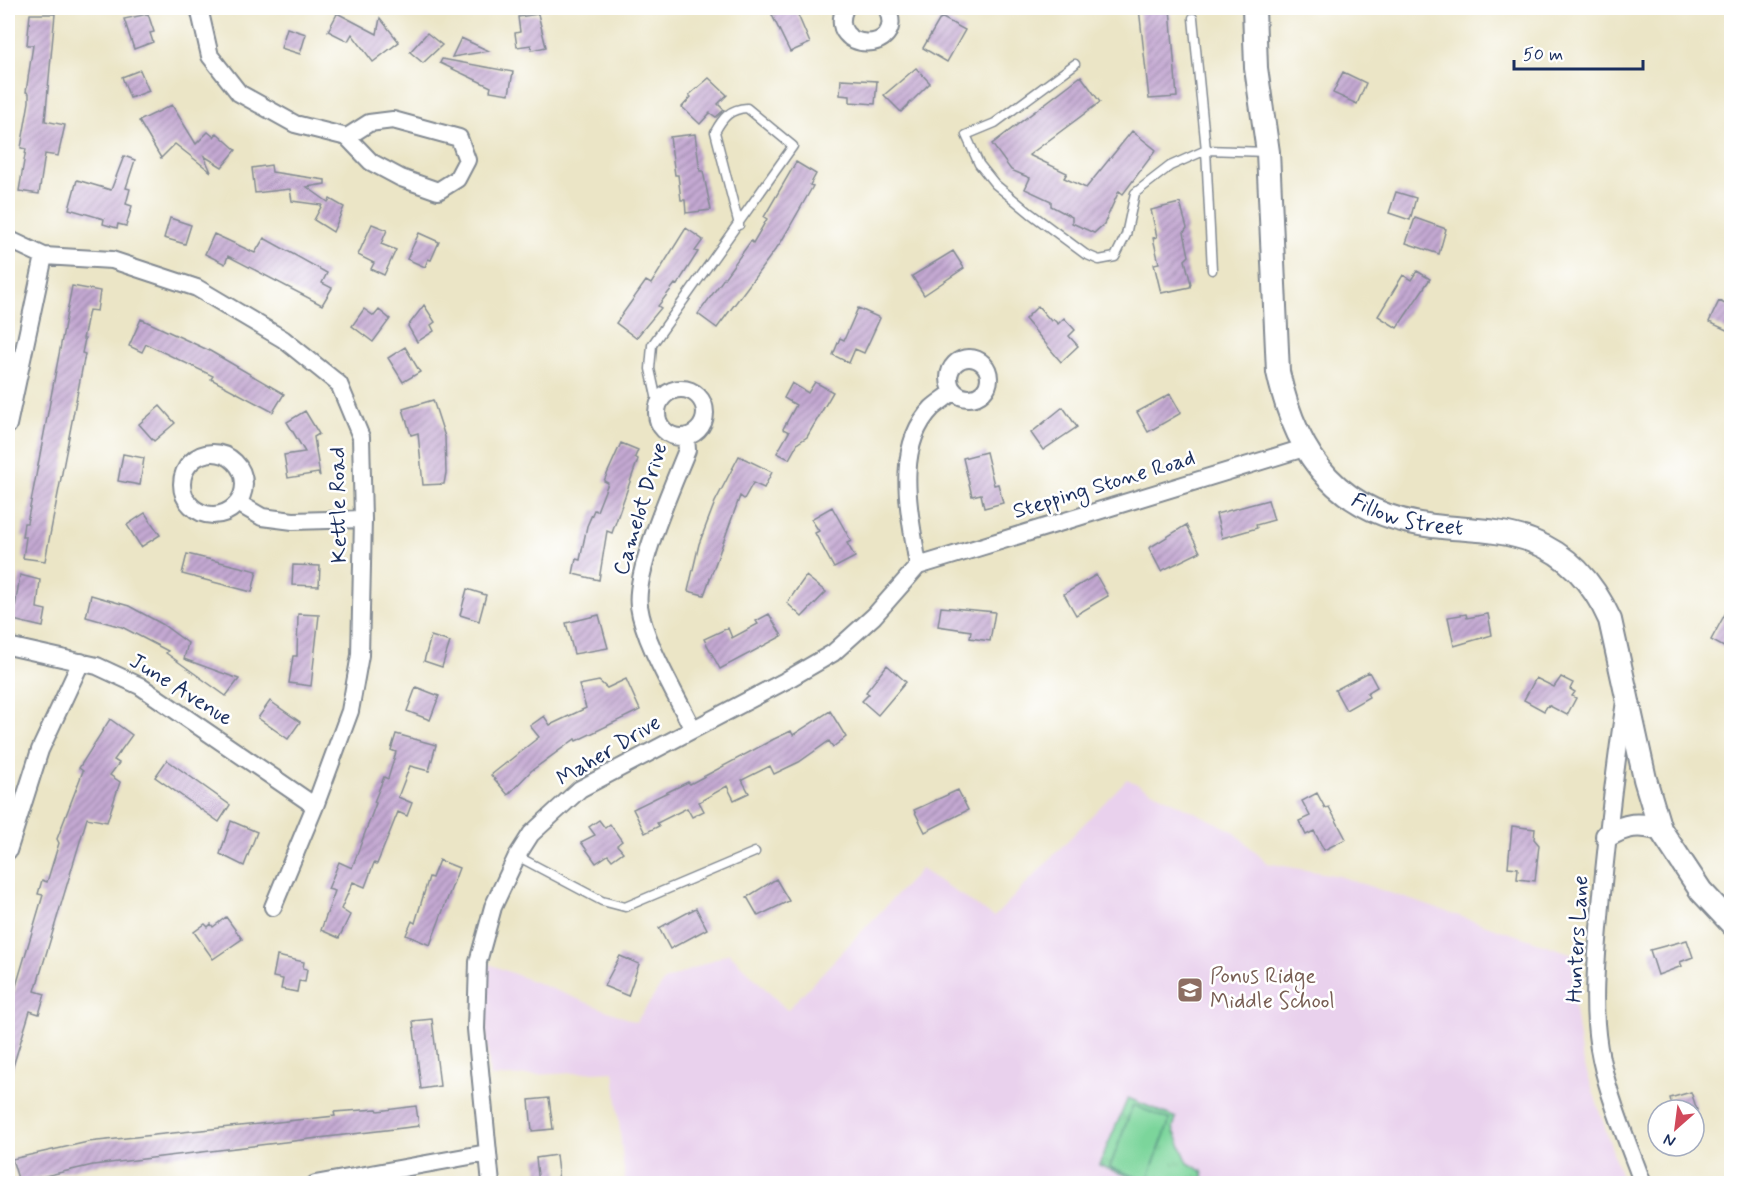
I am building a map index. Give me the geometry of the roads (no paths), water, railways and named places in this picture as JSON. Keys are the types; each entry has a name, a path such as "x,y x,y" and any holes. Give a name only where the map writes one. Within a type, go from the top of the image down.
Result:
{"street":[{"path":"199,8 210,56 239,93 295,124 347,137 371,162 401,178 438,191 458,179 467,160 459,138 393,120 369,123 347,137"},
{"path":"845,8 842,18 846,32 856,41 865,44 879,40 888,30 890,21 887,8"},
{"name":"Fillow Street","path":"1256,9 1256,69 1268,152 1278,372 1285,402 1304,448 1335,486 1373,511 1414,523 1514,536 1541,545 1563,558 1580,572 1601,600 1616,638 1645,778 1660,829 1701,891 1731,924"},
{"path":"8,239 44,256 8,425"},
{"name":"Kettle Road","path":"44,256 112,260 197,288 283,339 339,384 361,437 363,519 360,655 350,711 315,806 273,907"},
{"name":"Camelot Drive","path":"676,390 693,392 703,405 704,421 700,428 686,437 675,437 666,433 659,425 656,415 658,405 669,392 676,390"},
{"path":"918,566 906,480 913,440 931,409 954,391"},
{"name":"Camelot Drive","path":"686,437 687,450 640,578 639,606 648,634 692,728"},
{"name":"Stepping Stone Road","path":"918,566 1304,448"},
{"path":"238,503 262,517 293,521 363,519"},
{"name":"Maher Drive","path":"491,1184 476,1029 478,962 493,906 517,856 531,834 580,789 785,681 833,653 874,616 918,566"},
{"name":"June Avenue","path":"8,646 97,666 140,686 315,806"},
{"path":"8,851 40,750 81,662"},
{"name":"Hunters Lane","path":"1626,690 1607,836 1597,948 1596,1031 1601,1060 1611,1094 1643,1184"},
{"path":"1607,836 1624,826 1644,824 1660,829"},
{"path":"315,1184 487,1153"}],"lane":[{"path":"1193,18 1206,150 1212,270"},
{"path":"1075,64 995,123 966,135 979,164 995,184 1072,246 1100,260 1115,257 1126,235 1136,193 1170,166 1206,150 1268,152"},
{"path":"658,405 650,369 652,345 739,225 793,146 747,108 735,108 715,132 739,225"},
{"path":"517,856 602,901 625,907 755,852"}],"place":[{"name":"Ponus Ridge Middle School","path":"1190,990"}]}
